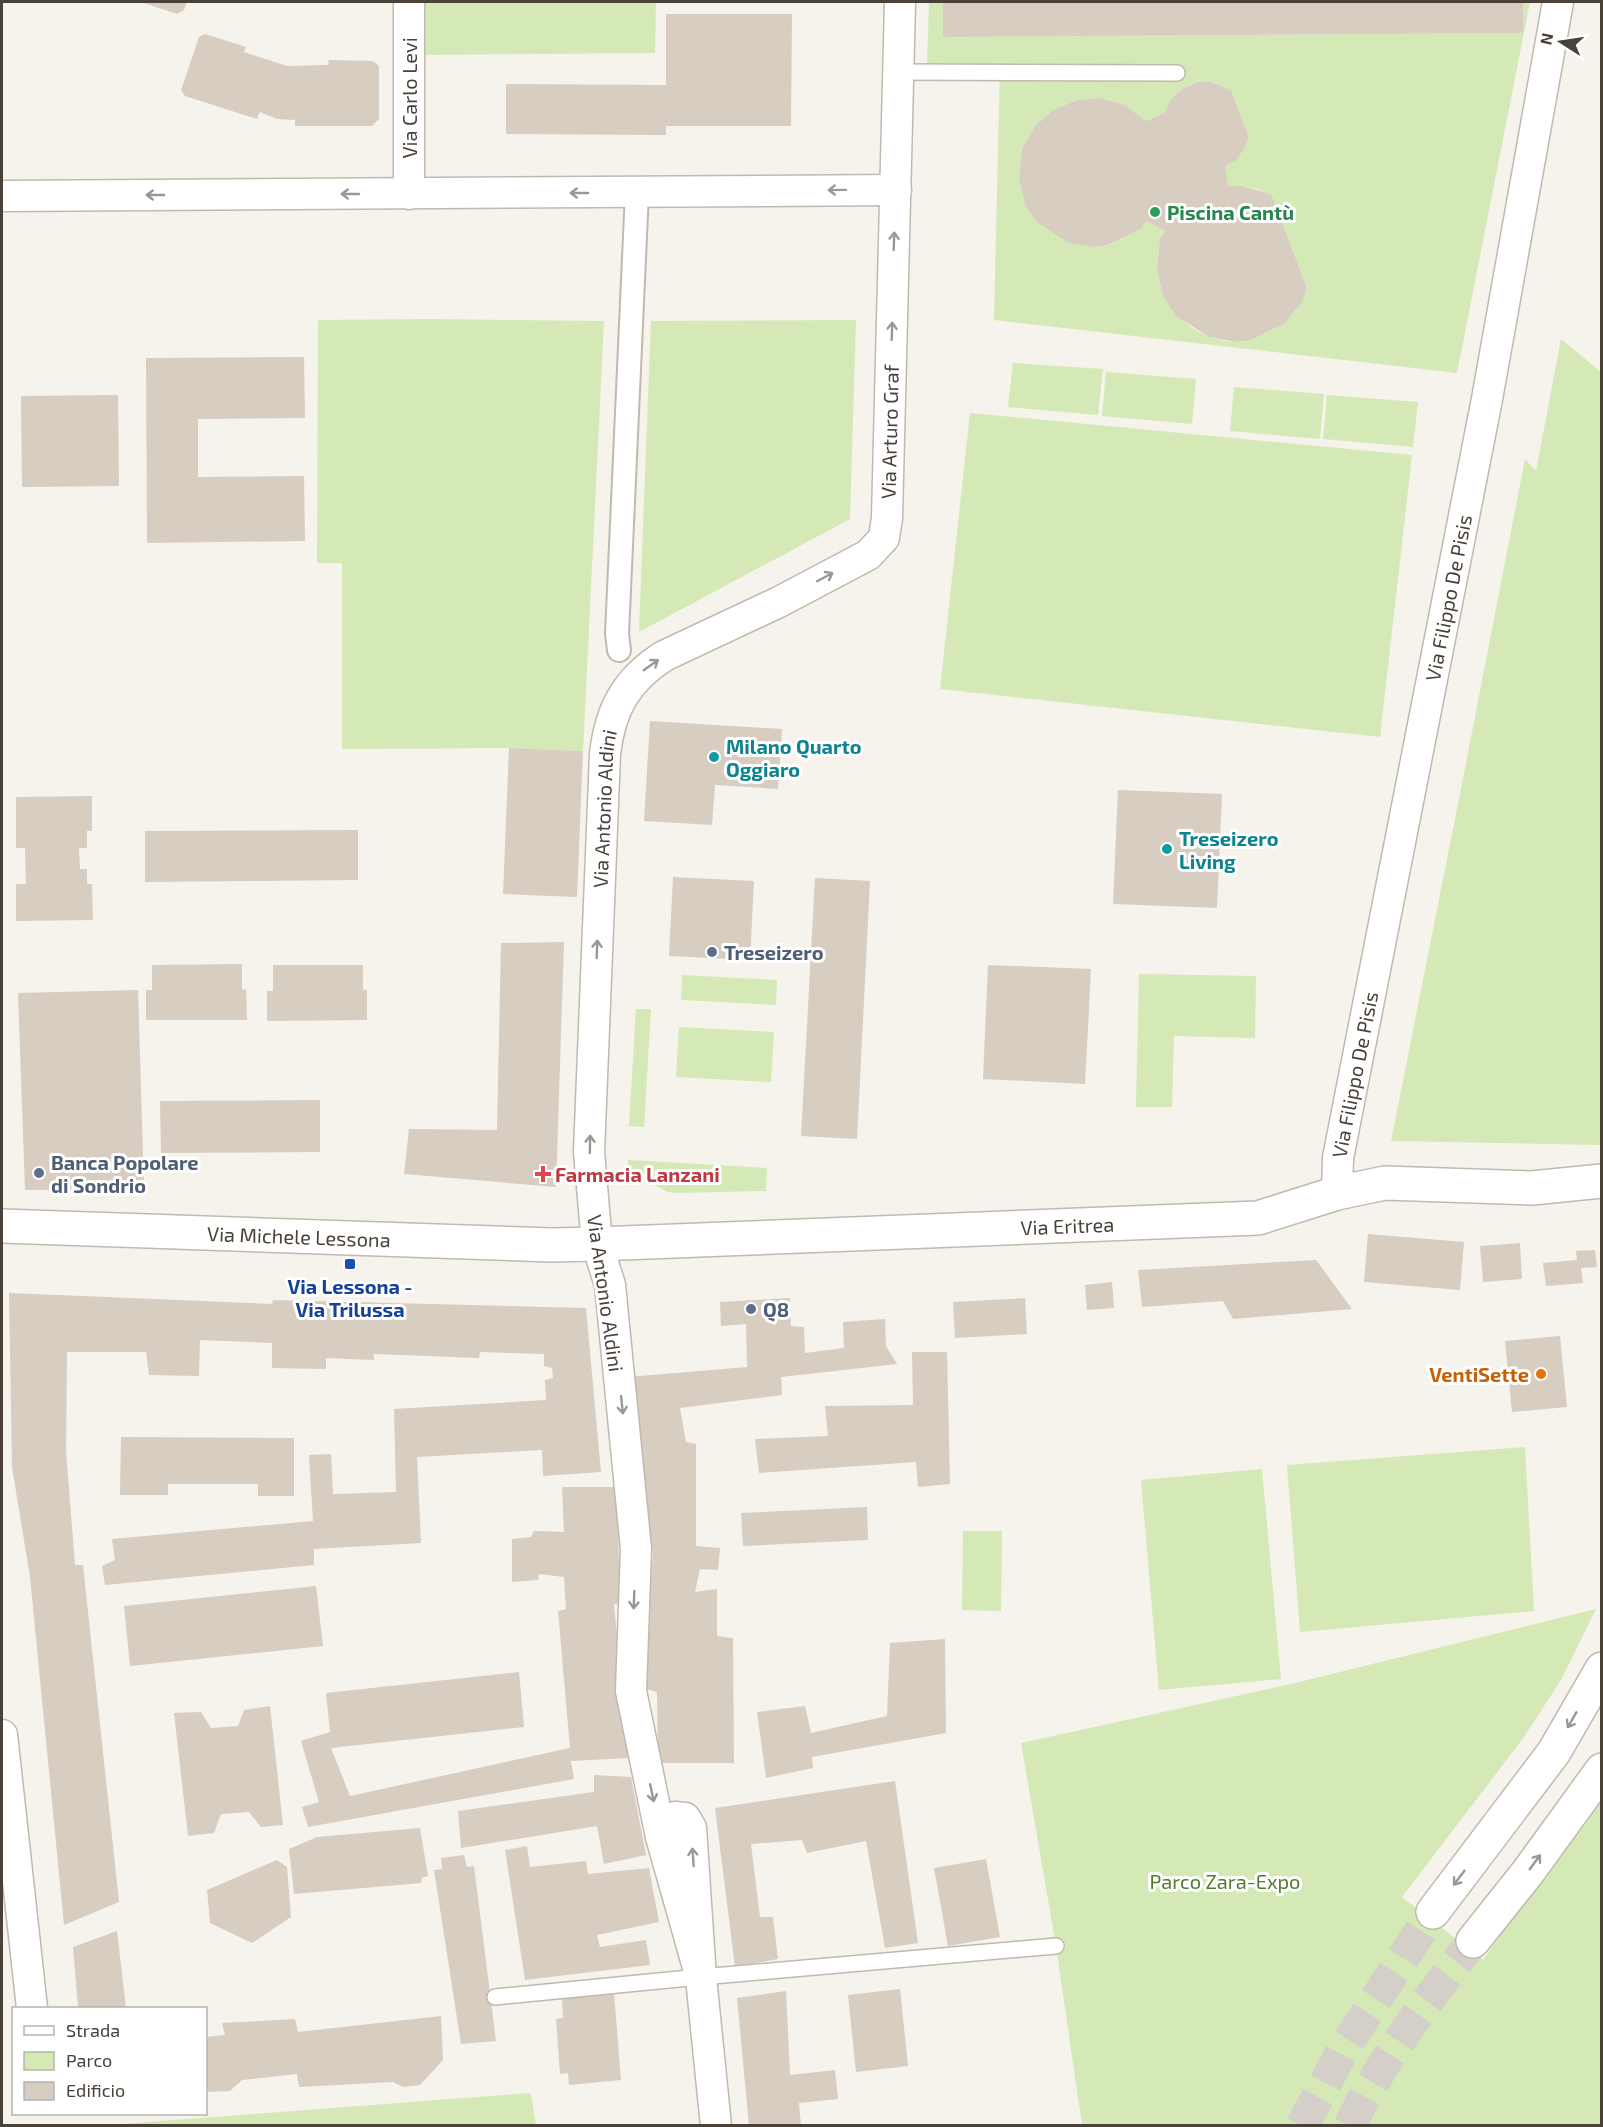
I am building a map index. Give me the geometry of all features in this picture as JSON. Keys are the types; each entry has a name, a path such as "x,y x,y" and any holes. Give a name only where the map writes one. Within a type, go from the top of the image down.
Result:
{"street":[{"name":"Via Carlo Levi","path":"409,2 409,194"},
{"name":"Via Arturo Graf","path":"615,710 634,680 647,667 664,656 779,602 868,555 884,538 887,518 900,2"},
{"name":"Via Filippo De Pisis","path":"1337,1193 1338,1158 1487,399 1558,2"},
{"path":"2,196 896,190"},
{"path":"619,650 617,634 638,192"},
{"name":"Via Antonio Aldini","path":"615,710 605,754 589,1152 597,1244 610,1285 636,1549 632,1692 662,1837 701,1978 716,2126"},
{"name":"Via Eritrea","path":"597,1244 1258,1218 1337,1193 1384,1183 1533,1188 1602,1181"},
{"name":"Via Eritrea","path":"1533,1188 1602,1205"},
{"name":"Via Michele Lessona","path":"2,1226 551,1245 597,1244"},
{"path":"1432,1912 1554,1752 1602,1669"},
{"path":"2,1735 32,2007"},
{"path":"1473,1941 1528,1872 1602,1770"}],"lane":[{"path":"898,72 1177,73"},
{"path":"495,1997 1056,1946"}],"green space":[{"path":"420,2 656,2 655,53 419,55"},
{"path":"929,2 943,2 944,37 1522,33 1523,2 1530,2 1457,373 994,320 1000,65 927,66","holes":["1197,82 1211,82 1231,90 1249,138 1240,155 1225,166 1228,186 1257,189 1272,196 1307,288 1293,314 1282,323 1257,337 1240,342 1219,340 1204,334 1178,316 1169,303 1158,273 1159,247 1165,231 1147,221 1141,229 1109,245 1094,247 1025,204 1019,179 1022,149 1035,126 1053,110 1077,100 1099,98 1146,121 1164,113 1171,99 1182,89"]},
{"path":"318,320 604,321 583,751 509,748 342,749 342,563 317,563"},
{"path":"856,320 850,519 639,632 651,321"},
{"path":"1561,339 1601,372 1601,1145 1391,1141 1525,459 1536,471"},
{"path":"1013,363 1103,369 1098,415 1008,407"},
{"path":"1106,372 1196,379 1192,424 1102,416"},
{"path":"1234,387 1324,394 1320,439 1230,431"},
{"path":"1327,395 1418,402 1413,447 1323,439"},
{"path":"970,413 1412,455 1380,737 940,689"},
{"path":"1139,974 1256,976 1255,1038 1174,1036 1172,1107 1136,1107"},
{"path":"682,975 777,980 776,1005 681,1000"},
{"path":"636,1009 651,1009 644,1127 629,1126"},
{"path":"679,1027 774,1032 771,1082 676,1077"},
{"path":"628,1160 767,1168 766,1191 668,1192 646,1181 628,1180"},
{"path":"1525,1447 1534,1611 1300,1632 1287,1465"},
{"path":"1262,1469 1281,1679 1159,1690 1141,1480"},
{"path":"963,1531 1002,1531 1001,1611 962,1610"},
{"name":"Parco Zara-Expo","path":"1596,1609 1561,1680 1524,1737 1402,1897 1483,1960 1601,1794 1601,2125 1082,2125 1056,1946 1021,1743 1291,1684"},
{"path":"531,2093 536,2125 109,2125"}],"building":[{"path":"141,2 187,2 184,10 177,14"},
{"path":"943,2 1523,2 1523,33 943,37"},
{"path":"666,14 792,14 791,126 666,126 666,135 506,134 506,84 666,85"},
{"path":"205,34 246,47 244,52 287,66 328,65 329,60 373,61 379,66 379,119 372,126 295,126 295,120 277,119 260,112 257,119 185,96 181,90 199,37"},
{"name":"Piscina Cantù","path":"1198,82 1211,82 1231,90 1249,138 1236,160 1225,166 1228,186 1241,186 1272,196 1307,288 1302,302 1285,323 1251,340 1235,342 1209,337 1176,316 1163,296 1157,270 1160,239 1165,231 1147,221 1141,229 1108,245 1094,247 1069,243 1037,222 1025,204 1019,179 1022,149 1035,126 1053,110 1077,100 1099,98 1124,105 1146,121 1164,113 1171,99 1182,89"},
{"path":"304,357 305,418 198,419 198,477 304,476 305,541 147,543 146,358"},
{"path":"118,395 119,486 22,487 21,396"},
{"name":"Milano Quarto Oggiaro","path":"650,721 782,729 778,789 715,785 712,825 644,821"},
{"path":"509,748 583,751 577,897 503,894"},
{"name":"Treseizero Living","path":"1118,790 1222,794 1217,908 1113,904"},
{"path":"92,796 92,831 87,831 87,848 79,848 80,869 87,869 87,884 92,884 93,920 16,921 16,884 26,884 25,848 16,848 16,797"},
{"path":"358,830 358,880 145,882 145,831"},
{"path":"673,877 754,881 750,960 669,956"},
{"path":"815,878 870,881 857,1139 801,1136"},
{"path":"564,942 556,1187 404,1174 409,1129 497,1130 501,943"},
{"path":"242,964 242,990 246,989 247,1020 146,1020 146,990 152,990 152,965"},
{"path":"273,965 363,965 363,990 367,990 367,1020 267,1021 267,991 273,991"},
{"path":"988,965 1091,969 1085,1084 983,1079"},
{"path":"138,990 144,1189 25,1190 18,993"},
{"path":"320,1100 320,1152 161,1153 160,1101"},
{"path":"1368,1234 1464,1242 1460,1290 1364,1282"},
{"path":"1520,1243 1522,1279 1483,1282 1480,1246"},
{"path":"1595,1250 1597,1267 1581,1268 1583,1283 1546,1286 1543,1263 1577,1260 1576,1251"},
{"path":"1316,1260 1352,1309 1233,1319 1223,1301 1142,1307 1138,1270"},
{"path":"1112,1282 1114,1308 1087,1310 1085,1285"},
{"path":"9,1293 272,1304 273,1300 586,1308 601,1472 543,1476 542,1450 417,1457 421,1543 314,1549 314,1565 105,1585 102,1566 115,1560 112,1539 313,1521 309,1455 331,1454 333,1494 396,1492 394,1409 546,1400 545,1380 553,1378 552,1368 544,1366 544,1354 480,1352 479,1358 374,1354 374,1360 326,1358 326,1369 272,1368 272,1343 200,1340 199,1376 149,1375 146,1352 67,1352 66,1451 75,1565 83,1565 119,1902 64,1925 30,1577 12,1467"},
{"path":"790,1298 791,1326 804,1327 805,1353 844,1348 843,1322 885,1319 886,1346 897,1364 781,1377 782,1395 680,1408 686,1442 696,1444 696,1546 720,1548 718,1570 700,1569 695,1592 717,1589 717,1636 733,1638 734,1763 658,1763 657,1692 643,1688 653,1554 628,1377 747,1367 746,1324 721,1326 720,1302"},
{"path":"1025,1298 1027,1334 955,1338 953,1302"},
{"path":"1560,1336 1567,1407 1512,1412 1505,1341"},
{"path":"912,1352 947,1352 950,1484 918,1487 916,1462 759,1473 755,1439 828,1436 825,1406 913,1405"},
{"path":"121,1437 294,1438 294,1496 258,1496 258,1484 168,1484 168,1495 120,1495"},
{"path":"562,1487 617,1487 620,1603 614,1604 628,1758 571,1761 574,1779 308,1827 302,1807 319,1802 301,1741 330,1732 326,1693 519,1672 524,1727 331,1748 350,1796 570,1748 558,1611 566,1609 564,1577 539,1574 538,1580 512,1582 512,1539 531,1537 534,1531 564,1532"},
{"path":"867,1507 868,1540 743,1546 741,1513"},
{"path":"316,1586 323,1646 130,1666 124,1606"},
{"path":"945,1639 946,1733 812,1757 813,1768 766,1778 757,1712 805,1706 811,1733 887,1716 890,1643"},
{"path":"270,1706 283,1825 261,1827 249,1812 221,1814 214,1833 188,1836 174,1713 201,1712 211,1728 238,1726 244,1710"},
{"path":"594,1775 631,1777 646,1855 604,1864 597,1826 461,1848 458,1811 594,1792"},
{"path":"895,1781 918,1943 885,1948 866,1841 807,1853 802,1840 751,1844 760,1917 773,1917 778,1959 735,1967 715,1808"},
{"path":"420,1828 428,1876 422,1878 421,1883 294,1894 289,1849 317,1837"},
{"path":"527,1846 530,1867 586,1861 588,1874 649,1868 659,1922 597,1935 600,1947 646,1940 650,1965 525,1980 505,1850"},
{"path":"464,1855 467,1867 474,1866 496,2041 461,2044 434,1870 442,1869 441,1858"},
{"path":"986,1859 1000,1937 948,1946 934,1868"},
{"path":"277,1860 287,1867 291,1917 252,1943 210,1923 207,1890"},
{"path":"117,1931 126,2007 78,2007 73,1947"},
{"path":"900,1989 908,2066 856,2072 848,1995"},
{"path":"786,1991 790,2075 835,2070 838,2099 799,2103 801,2126 749,2126 737,1998"},
{"path":"614,1993 621,2080 569,2085 568,2073 560,2074 556,2019 563,2018 562,1997"},
{"path":"441,2016 443,2060 420,2085 403,2087 393,2082 299,2087 297,2074 242,2080 230,2091 207,2092 207,2037 225,2035 222,2023 295,2019 298,2032"}],"tunnel":[{"path":"1302,2126 1344,2048 1433,1912"},
{"path":"1350,2126 1391,2053 1473,1941"}],"place":[{"name":"Piscina Cantù","path":"1155,212"},
{"name":"Milano Quarto Oggiaro","path":"714,757"},
{"name":"Treseizero Living","path":"1167,849"},
{"name":"Treseizero","path":"712,952"},
{"name":"Banca Popolare di Sondrio","path":"39,1173"},
{"name":"Farmacia Lanzani","path":"543,1174"},
{"name":"Via Lessona - Via Trilussa","path":"350,1264"},
{"name":"Q8","path":"751,1309"},
{"name":"VentiSette","path":"1541,1374"}]}
